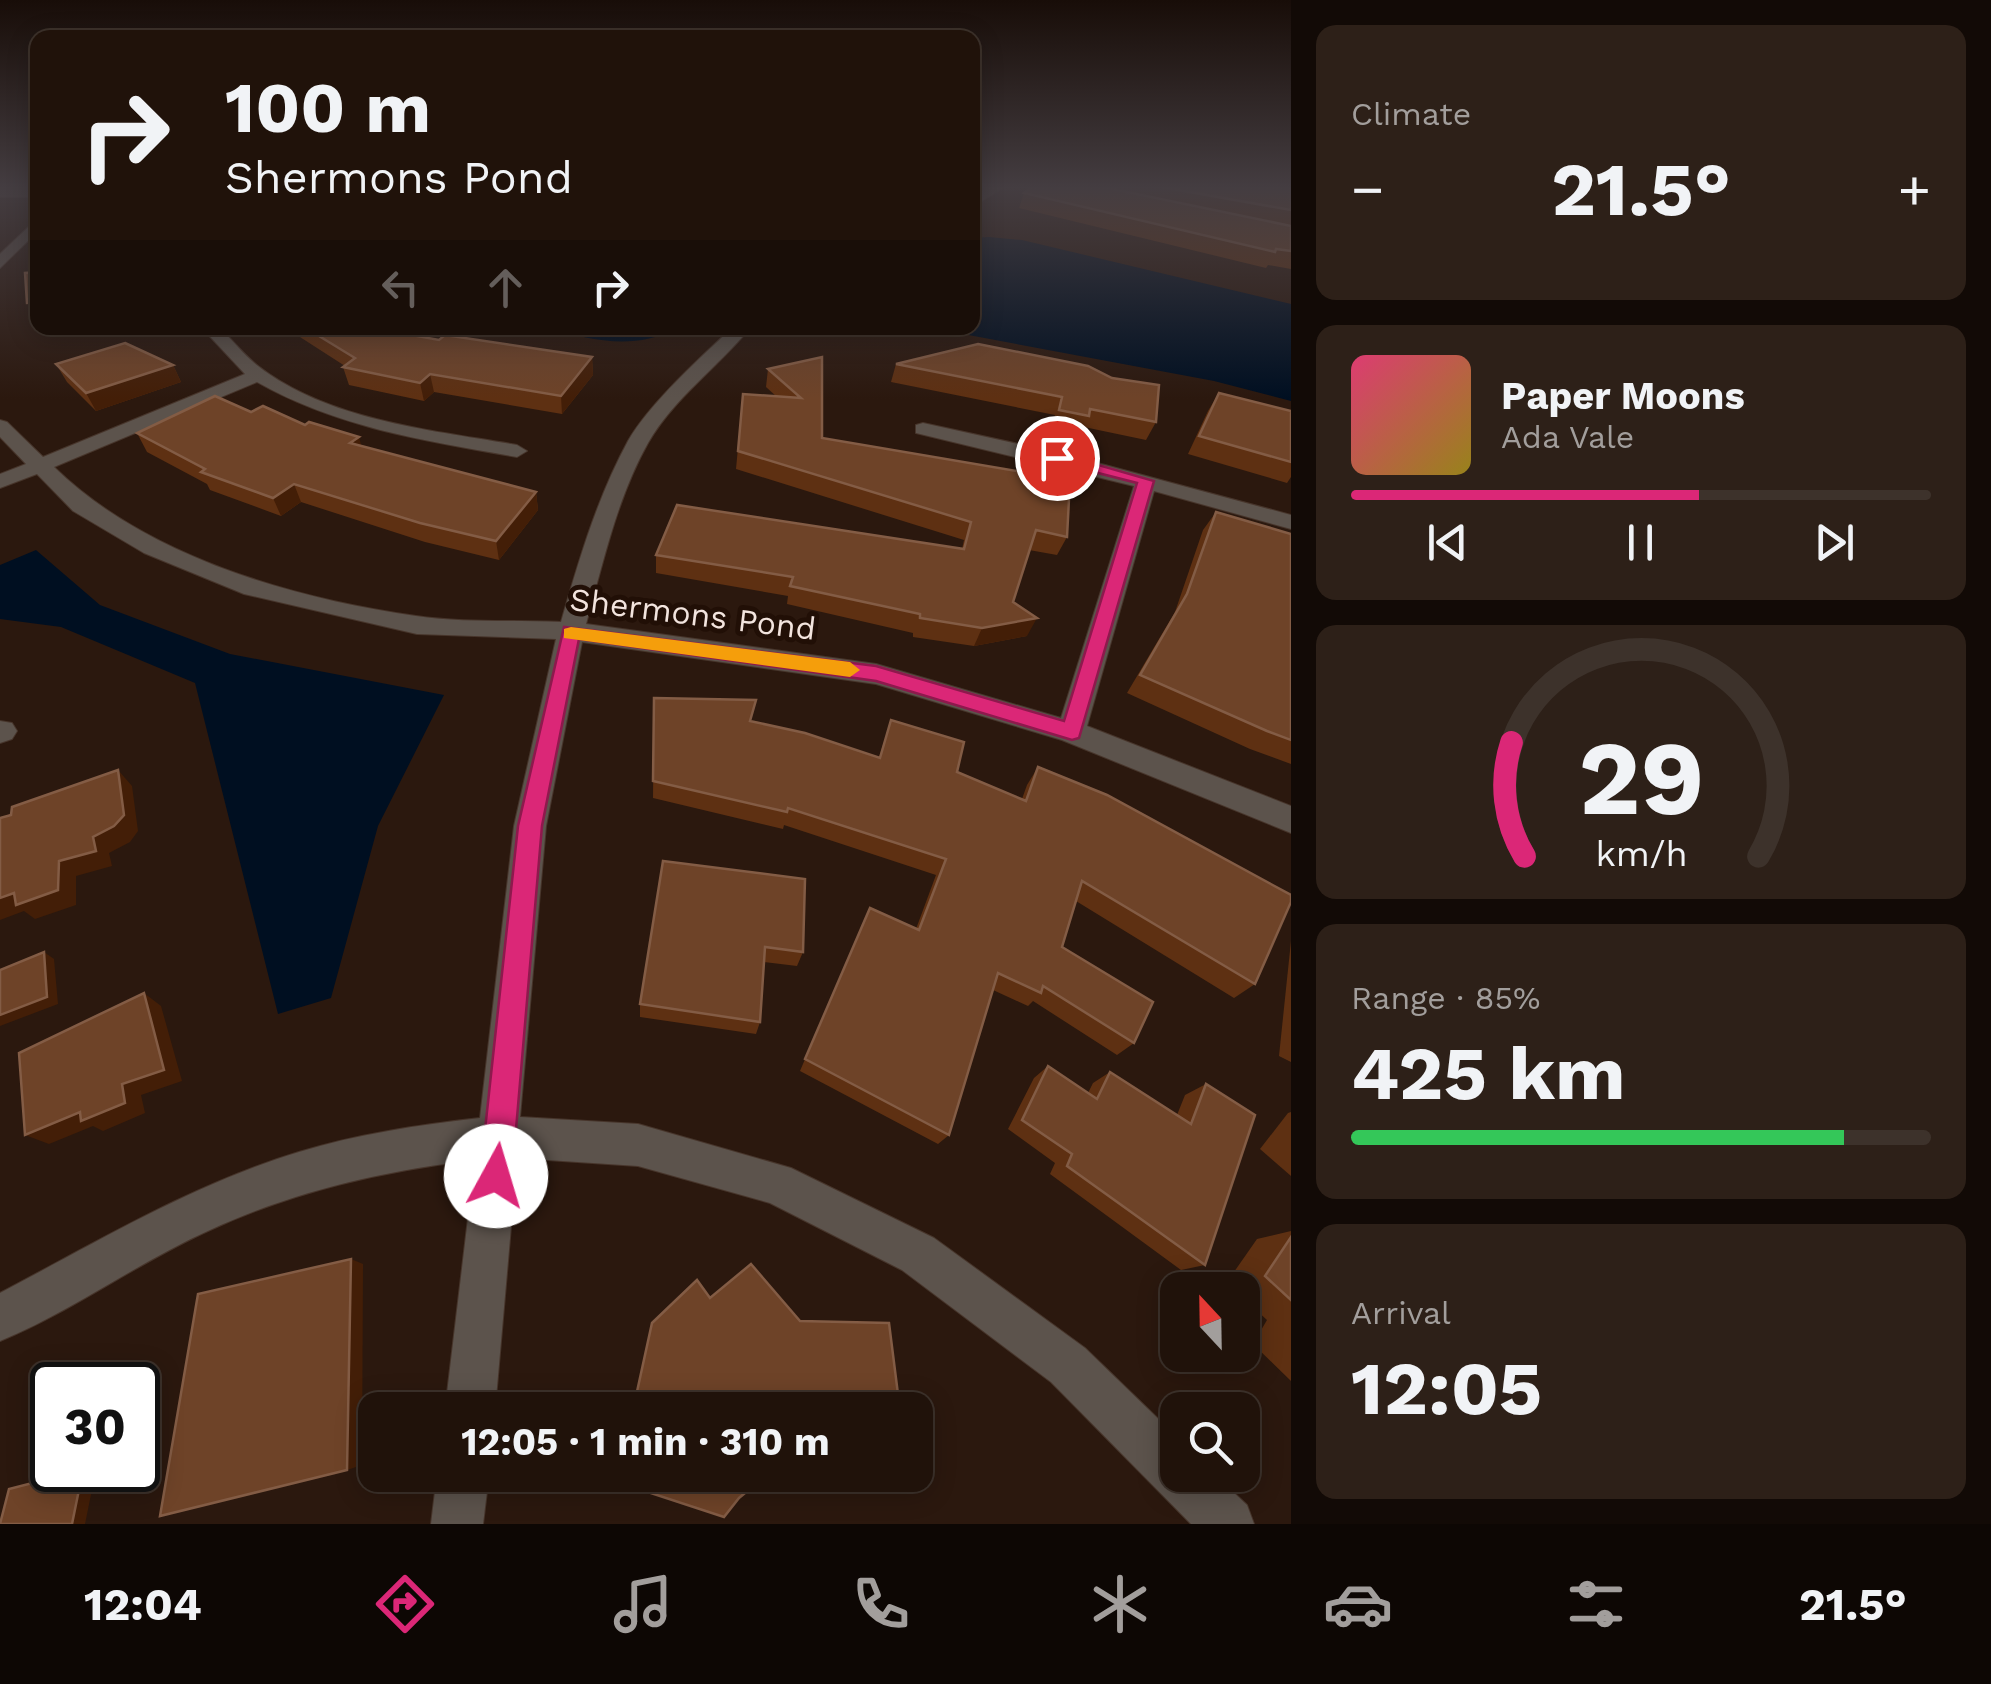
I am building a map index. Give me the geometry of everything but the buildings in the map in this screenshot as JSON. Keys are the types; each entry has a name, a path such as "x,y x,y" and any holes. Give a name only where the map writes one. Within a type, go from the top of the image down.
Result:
{"street":[{"path":"219,335 258,375 369,424 516,450"},
{"path":"472,1392 530,826 571,632 602,524 639,440 734,335"},
{"path":"0,482 258,375"},
{"name":"Shermons Pond","path":"0,426 81,506 152,548 252,588 417,625 571,632 876,674 1072,732 1291,820"},
{"path":"923,428 1146,481 1291,522"},
{"path":"1072,732 1146,481"},
{"path":"0,1318 192,1215 298,1173 401,1148 500,1136 638,1146 776,1183 918,1254 1068,1365 1160,1456"},
{"path":"457,1524 461,1492"},
{"path":"1196,1492 1228,1524"}],"water":[{"path":"980,257 1094,257 1291,304 1291,401 1214,381 968,335 980,335"},
{"path":"577,335 660,335 644,340"},
{"path":"36,550 100,605 230,654 444,695 378,826 331,998 278,1014 195,683 61,627 0,619 0,565"}],"slow traffic":[{"path":"571,633 850,670"}],"route":[{"path":"496,1176 530,826 571,632 876,674 1072,732 1146,481 1057,458"}]}
